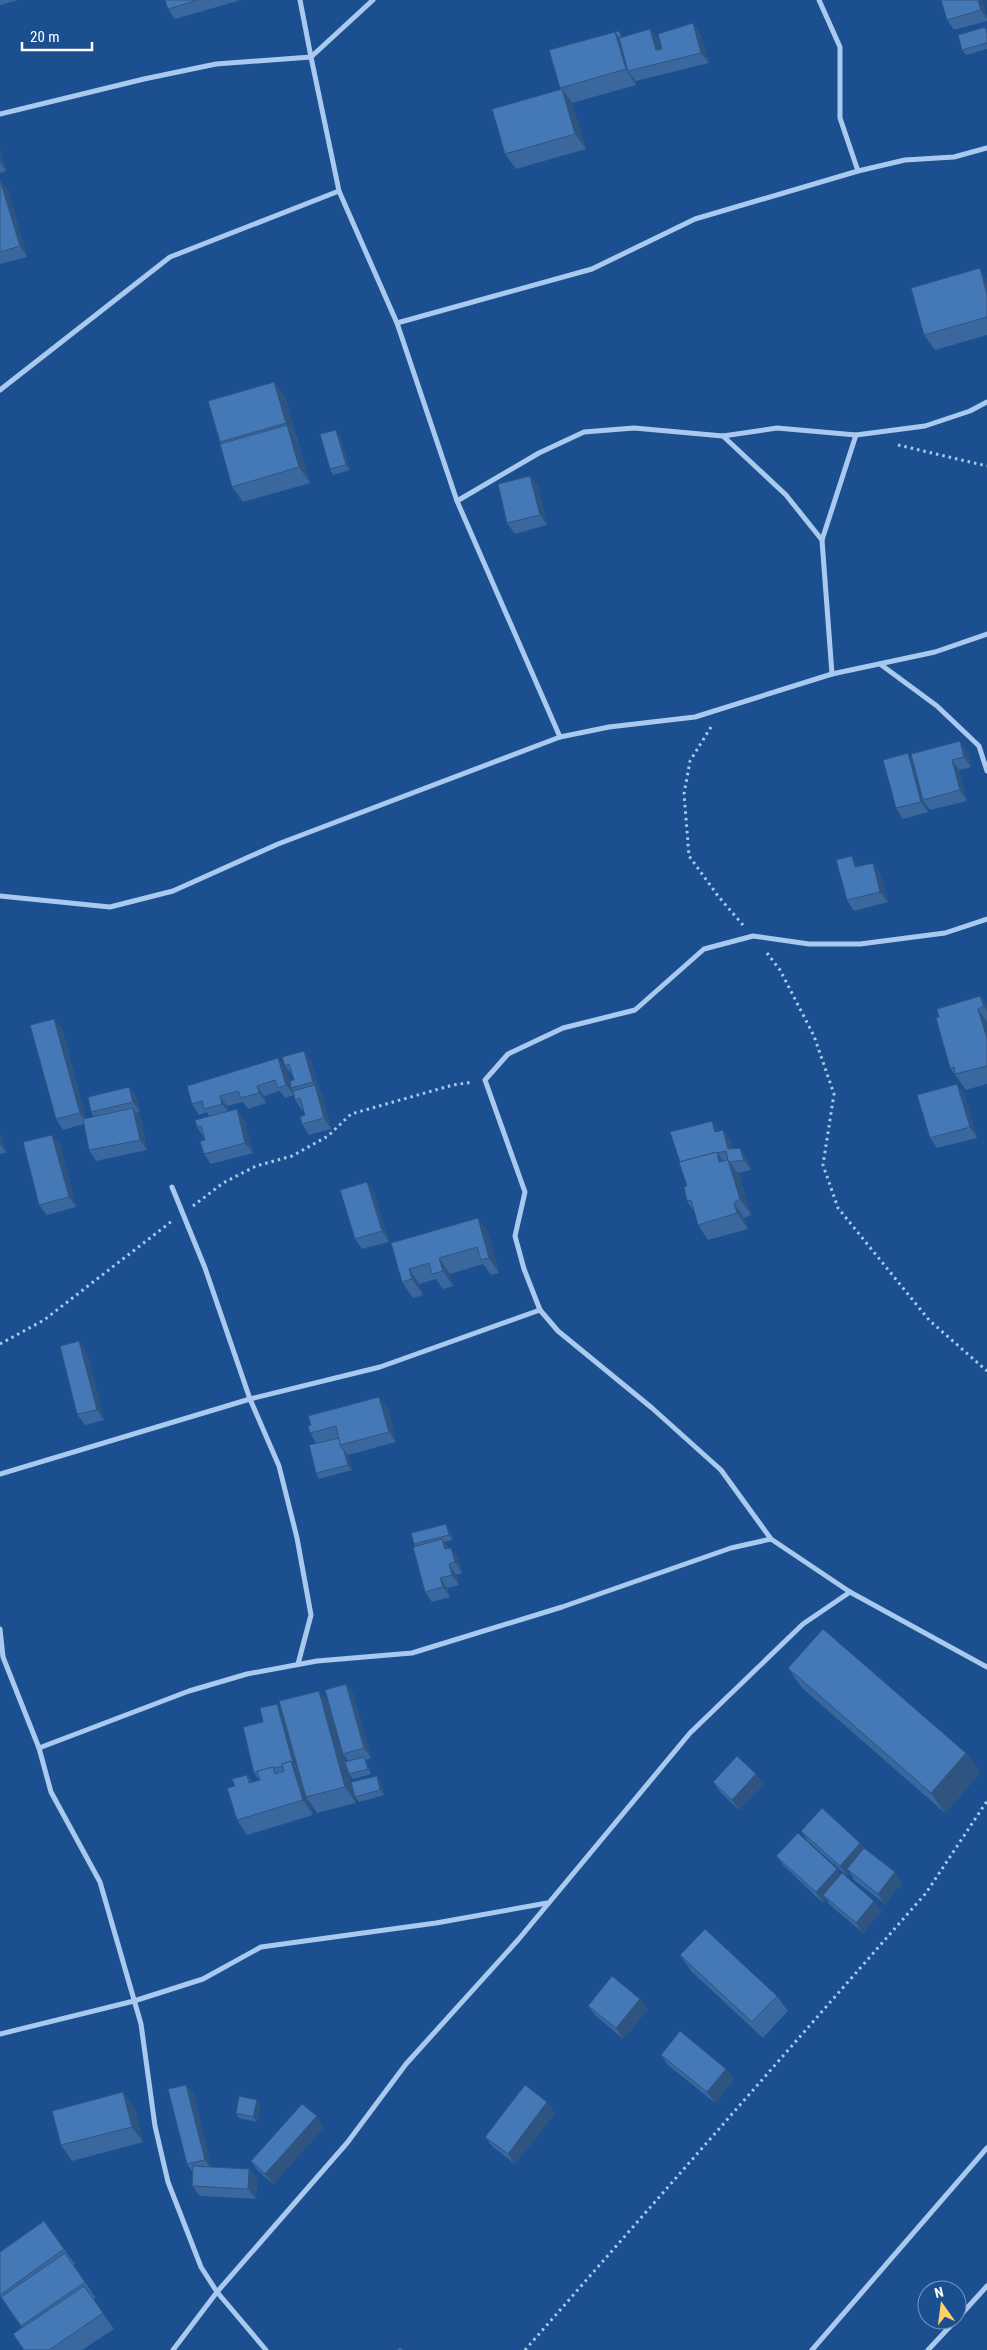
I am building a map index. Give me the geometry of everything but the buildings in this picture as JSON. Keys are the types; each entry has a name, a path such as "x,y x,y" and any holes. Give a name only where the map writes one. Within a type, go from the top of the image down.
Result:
{"street":[{"path":"300,0 339,191 397,323 457,501 560,737"},
{"path":"0,114 144,79 216,64 311,57 373,0"},
{"path":"819,0 840,47 840,118 858,171"},
{"path":"397,323 592,269 695,219 858,171 905,160 954,157 987,148"},
{"path":"0,390 170,256 339,191"},
{"path":"457,501 540,453 584,432 634,428 722,436 777,428 856,435 925,426 970,411 987,402"},
{"path":"832,674 822,540 856,435"},
{"path":"722,436 786,495 822,540"},
{"path":"0,896 110,907 173,891 278,844 560,737 609,727 695,717 720,711 832,674 935,652 987,634"},
{"path":"880,664 937,706 979,746 987,771"},
{"path":"987,919 945,933 860,944 810,944 753,936 704,949 635,1010 563,1028 508,1054 485,1080 525,1192 516,1236 524,1269 540,1310 558,1331 652,1408 721,1470 770,1539 850,1592 987,1667"},
{"path":"172,1187 206,1268 250,1399 279,1466 297,1538 311,1615 298,1664"},
{"path":"0,1474 250,1399 380,1367 540,1310"},
{"path":"39,1748 189,1691 247,1674 298,1664 412,1653 562,1607 731,1548 770,1539"},
{"path":"173,2350 217,2292 347,2143 406,2064 547,1903 690,1733 803,1624 850,1592"},
{"path":"0,1629 2,1657 39,1748 51,1792 100,1882 142,2024 155,2126 168,2182 201,2267 217,2292 266,2350"},
{"path":"0,2034 134,2001 203,1979 261,1947 436,1923 547,1903"},
{"path":"812,2350 987,2148"},
{"path":"967,2307 987,2286"},
{"path":"928,2350 946,2330"}],"path":[{"path":"894,444 987,466"},
{"path":"720,711 690,761 684,794 689,856 718,896 780,970 814,1036 834,1094 823,1165 838,1208 929,1320 987,1371"},
{"path":"0,1344 44,1320 223,1183 256,1166 292,1156 328,1136 351,1114 453,1085 485,1080"},
{"path":"525,2350 926,1893 987,1801"}]}
